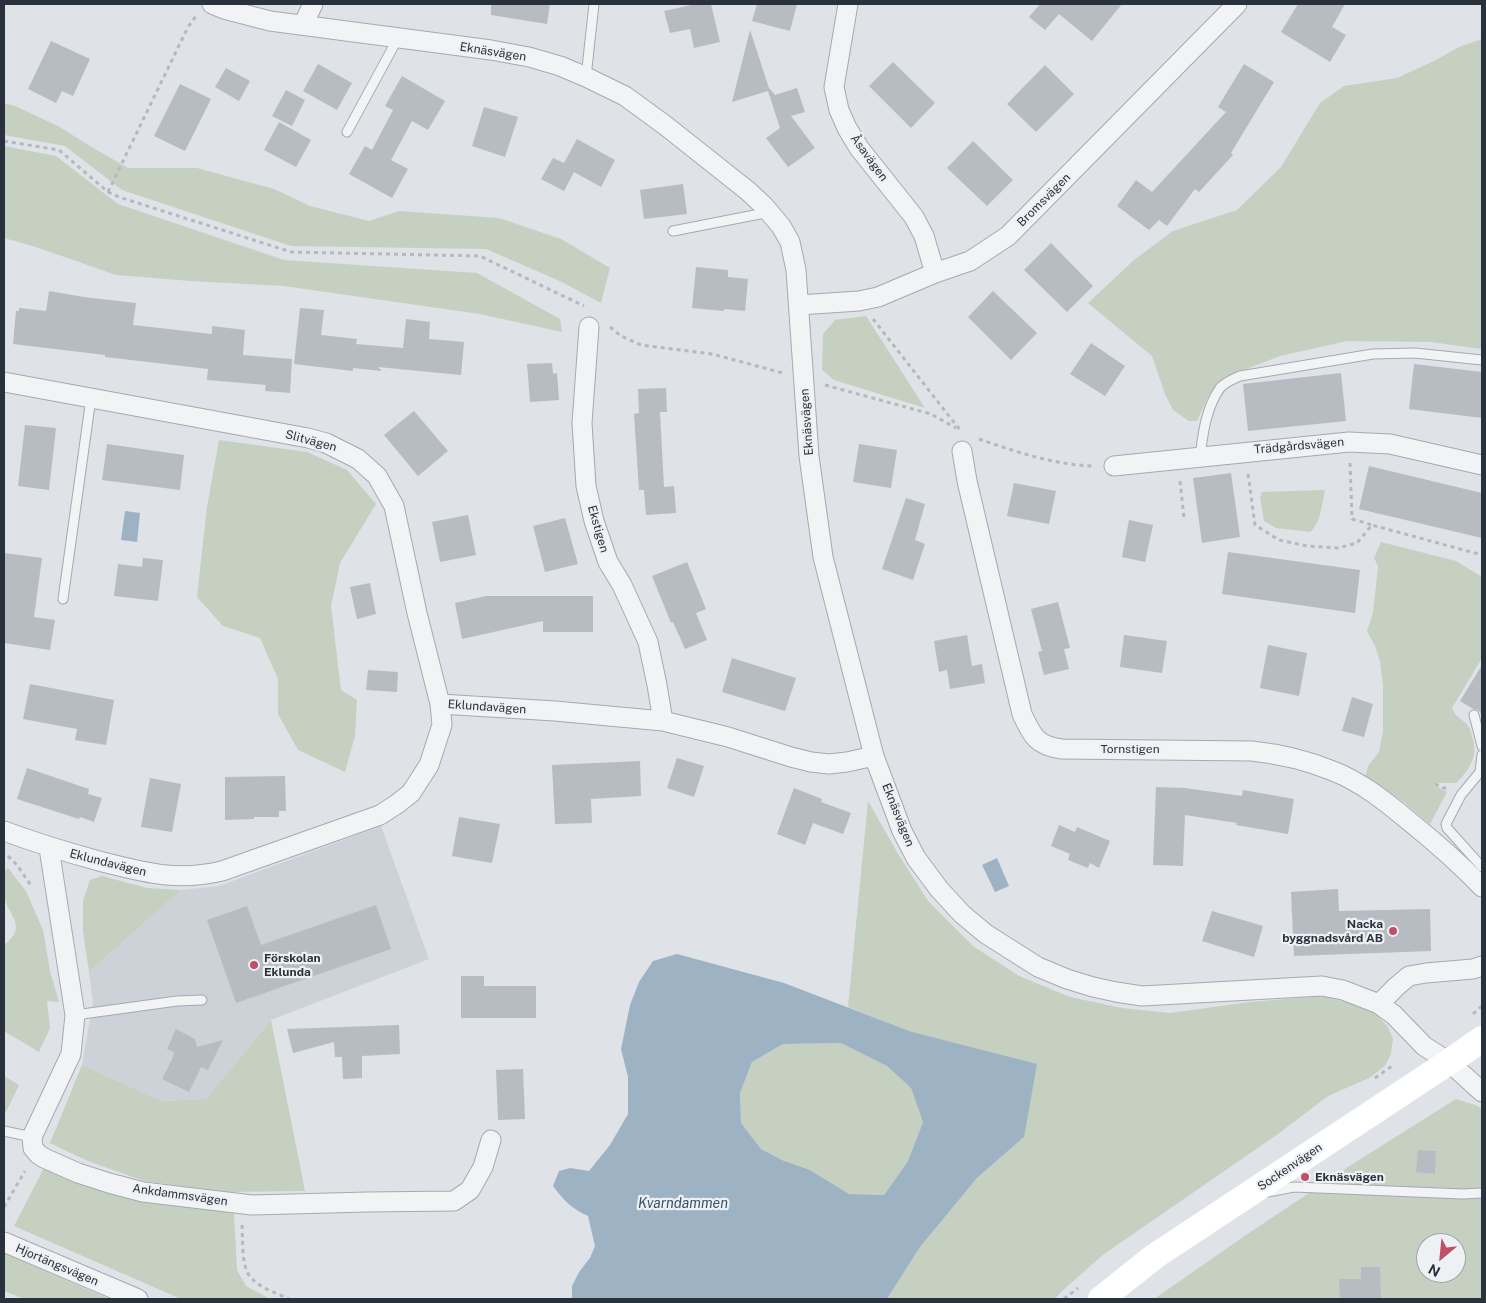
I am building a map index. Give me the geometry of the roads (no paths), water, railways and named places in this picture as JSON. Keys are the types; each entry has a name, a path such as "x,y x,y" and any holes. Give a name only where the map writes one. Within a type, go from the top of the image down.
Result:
{"street":[{"path":"303,25 313,4"},
{"name":"Åsavägen","path":"848,4 834,87 839,110 859,148 914,216 924,236 935,273"},
{"name":"Bromsvägen","path":"799,305 859,301 878,297 935,273 970,261 1008,236 1237,4"},
{"name":"Eknäsvägen","path":"205,9 224,9 270,21 491,50 529,57 560,66 625,96 748,191 770,212 790,242 796,270 809,456 823,558 874,756 902,832 916,858 939,889 962,914 986,934 1038,967 1093,987 1142,996 1322,986 1343,990 1379,1004 1394,1015 1424,1046 1449,1062 1482,1092"},
{"name":"Ekstigen","path":"598,326 582,423 586,486 594,521 608,562 622,585 648,642 663,721"},
{"name":"Slitvägen","path":"4,382 308,438 326,443 358,459 377,476 394,506 417,613 440,704"},
{"name":"Tornstigen","path":"963,441 967,481 1022,714 1037,741 1050,748 1062,749 1252,750 1302,759 1334,771 1369,789 1445,851 1482,887"},
{"name":"Trädgårdsvägen","path":"1114,466 1310,445 1357,442 1390,444 1482,465"},
{"name":"Eklundavägen","path":"4,831 49,848 144,873 168,876 207,874 222,871 380,815 412,793 429,765 442,725 440,704 555,711 663,721 728,737 811,762 829,764 874,756"},
{"path":"32,1137 71,1054 75,1015 49,848"},
{"path":"1379,1004 1409,976 1473,969 1482,966"},
{"name":"Sockenvägen","path":"1101,1299 1155,1256 1482,1039"},
{"name":"Ankdammsvägen","path":"32,1137 32,1144 38,1154 52,1162 101,1180 143,1192 252,1205 454,1201 470,1190 483,1167 491,1140"},
{"name":"Hjortängsvägen","path":"4,1242 138,1299"}],"lane":[{"path":"586,77 594,4"},
{"path":"347,132 398,38"},
{"path":"673,231 770,212"},
{"path":"1200,456 1208,411 1220,388 1225,383 1240,376 1373,354 1415,353 1482,360"},
{"path":"64,599 91,398"},
{"path":"1474,715 1482,746"},
{"path":"1482,755 1480,772 1461,795 1446,824 1447,828 1482,867"},
{"path":"75,1015 177,1001 202,1000"},
{"path":"4,1131 32,1137"},
{"path":"1246,1196 1294,1187 1463,1194 1482,1193"}],"water":[{"path":"125,511 140,513 137,542 121,540"},
{"path":"997,858 1009,886 995,892 982,865"},
{"name":"Kvarndammen","path":"677,954 784,983 912,1032 1037,1064 1024,1137 977,1178 920,1247 887,1299 572,1299 572,1286 579,1272 590,1258 595,1246 588,1216 568,1204 553,1186 559,1171 570,1168 589,1171 610,1145 628,1114 628,1077 621,1049 630,1005 639,982 653,961","holes":["841,1043 887,1066 911,1088 923,1122 908,1161 884,1195 849,1194 810,1170 782,1160 761,1149 741,1123 740,1093 752,1062 783,1044"]}],"place":[{"name":"Nacka byggnadsvård AB","path":"1393,931"},
{"name":"Förskolan Eklunda","path":"254,965"},
{"name":"Eknäsvägen","path":"1305,1177"}]}
